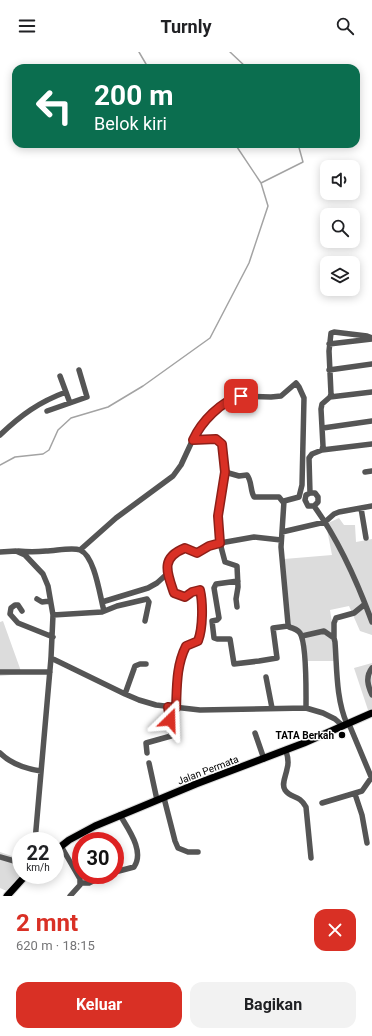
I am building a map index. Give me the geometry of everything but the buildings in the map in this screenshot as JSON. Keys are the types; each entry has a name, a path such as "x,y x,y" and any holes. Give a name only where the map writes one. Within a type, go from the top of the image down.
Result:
{"main road":[{"name":"Jalan Permata","path":"64,844 84,831 120,815 264,759 372,713"},
{"path":"7,896 18,884"}],"street":[{"path":"330,397 329,344 331,333 334,332 368,336 372,338"},
{"path":"329,344 372,338"},
{"path":"329,370 372,364"},
{"path":"47,411 88,397 79,370"},
{"path":"60,376 70,403"},
{"path":"80,550 116,518 173,476 193,440 211,416 225,402 241,396 281,396 296,382 304,398 302,485 299,497 284,500 283,502"},
{"path":"0,435 32,407 66,392"},
{"path":"322,450 324,446 322,404 330,397 372,392"},
{"path":"323,428 372,421"},
{"path":"193,440 216,439 222,444 225,472 218,516 220,543 225,562 237,566 237,607"},
{"path":"310,493 309,458 312,454 322,450 372,444"},
{"path":"365,472 372,470"},
{"path":"225,472 239,476 247,475 249,478 251,493 254,497 279,497 282,499 281,540 288,626"},
{"path":"310,493 315,493 318,497 318,502 314,506 308,506 305,502 306,495 310,493"},
{"path":"314,506 326,522 342,550 372,622"},
{"path":"282,532 326,522 336,512 372,506"},
{"path":"361,508 366,538"},
{"path":"176,708 180,658 186,646 198,641 201,633 201,596 200,590 192,592 185,597 174,593 168,573 170,558 175,552 185,548 197,553 209,546 254,537 281,540"},
{"path":"0,552 80,550 86,554 94,571 104,611"},
{"path":"16,551 25,555 43,574 48,586 53,615 53,637 36,832"},
{"path":"102,602 148,588 157,583 168,573"},
{"path":"238,581 216,584 214,588 219,618 212,621 214,638 230,639 234,664 277,658 273,628 288,626 298,630 302,636 305,664 306,708"},
{"path":"37,598 42,602 50,601"},
{"path":"53,615 104,611 117,606 147,599 150,602 145,621"},
{"path":"22,611 18,605 15,604 11,608 10,614 18,623 53,637"},
{"path":"302,636 324,631 334,623 336,618 354,613 365,604"},
{"path":"322,803 362,791 372,779 346,725 342,712 334,638 334,623"},
{"path":"324,631 334,638"},
{"path":"51,658 139,700 168,707 200,710 306,708 323,713 346,725"},
{"path":"125,694 135,666 146,664"},
{"path":"372,668 369,672 368,680 372,695"},
{"path":"0,672 50,672"},
{"path":"266,677 272,708"},
{"path":"146,753 146,743 171,736 168,707"},
{"path":"255,733 264,759"},
{"path":"286,750 288,763 284,789 289,794 302,800 306,807 310,858"},
{"path":"0,753 6,759 20,766 41,771"},
{"path":"149,763 178,848 188,852 198,852"},
{"path":"355,794 362,815 367,843"},
{"path":"120,815 138,853 138,858 134,867 124,870"},
{"path":"64,851 72,865"},
{"path":"0,857 12,860"},
{"path":"70,896 78,889 80,884"}],"shaded area":[{"path":"339,518 344,525 355,525 356,542 372,539 372,635 360,631 349,606 330,610 338,661 307,661 304,635 289,630 284,559 332,555 326,524"},
{"path":"3,621 22,674 0,676 0,622"},
{"path":"372,663 372,711 369,713 354,668"},
{"path":"0,852 12,856 12,884 17,884 9,892 0,888"}],"waterway":[{"path":"139,52 146,64"},
{"path":"230,52 243,64"},
{"path":"238,148 261,183"},
{"path":"0,465 15,457 43,454 49,450 58,430 71,418 108,407 143,386 210,338 249,263 268,206 261,183 303,162 299,148"}],"place":[{"name":"TATA Berkah","path":"342,735"}],"route":[{"path":"170,720 168,707 176,708 180,658 186,646 198,641 201,633 200,590 192,592 185,597 174,593 168,573 170,558 175,552 185,548 197,553 209,546 220,543 218,516 225,472 222,444 216,439 193,440 211,416 225,402 241,396"}]}
